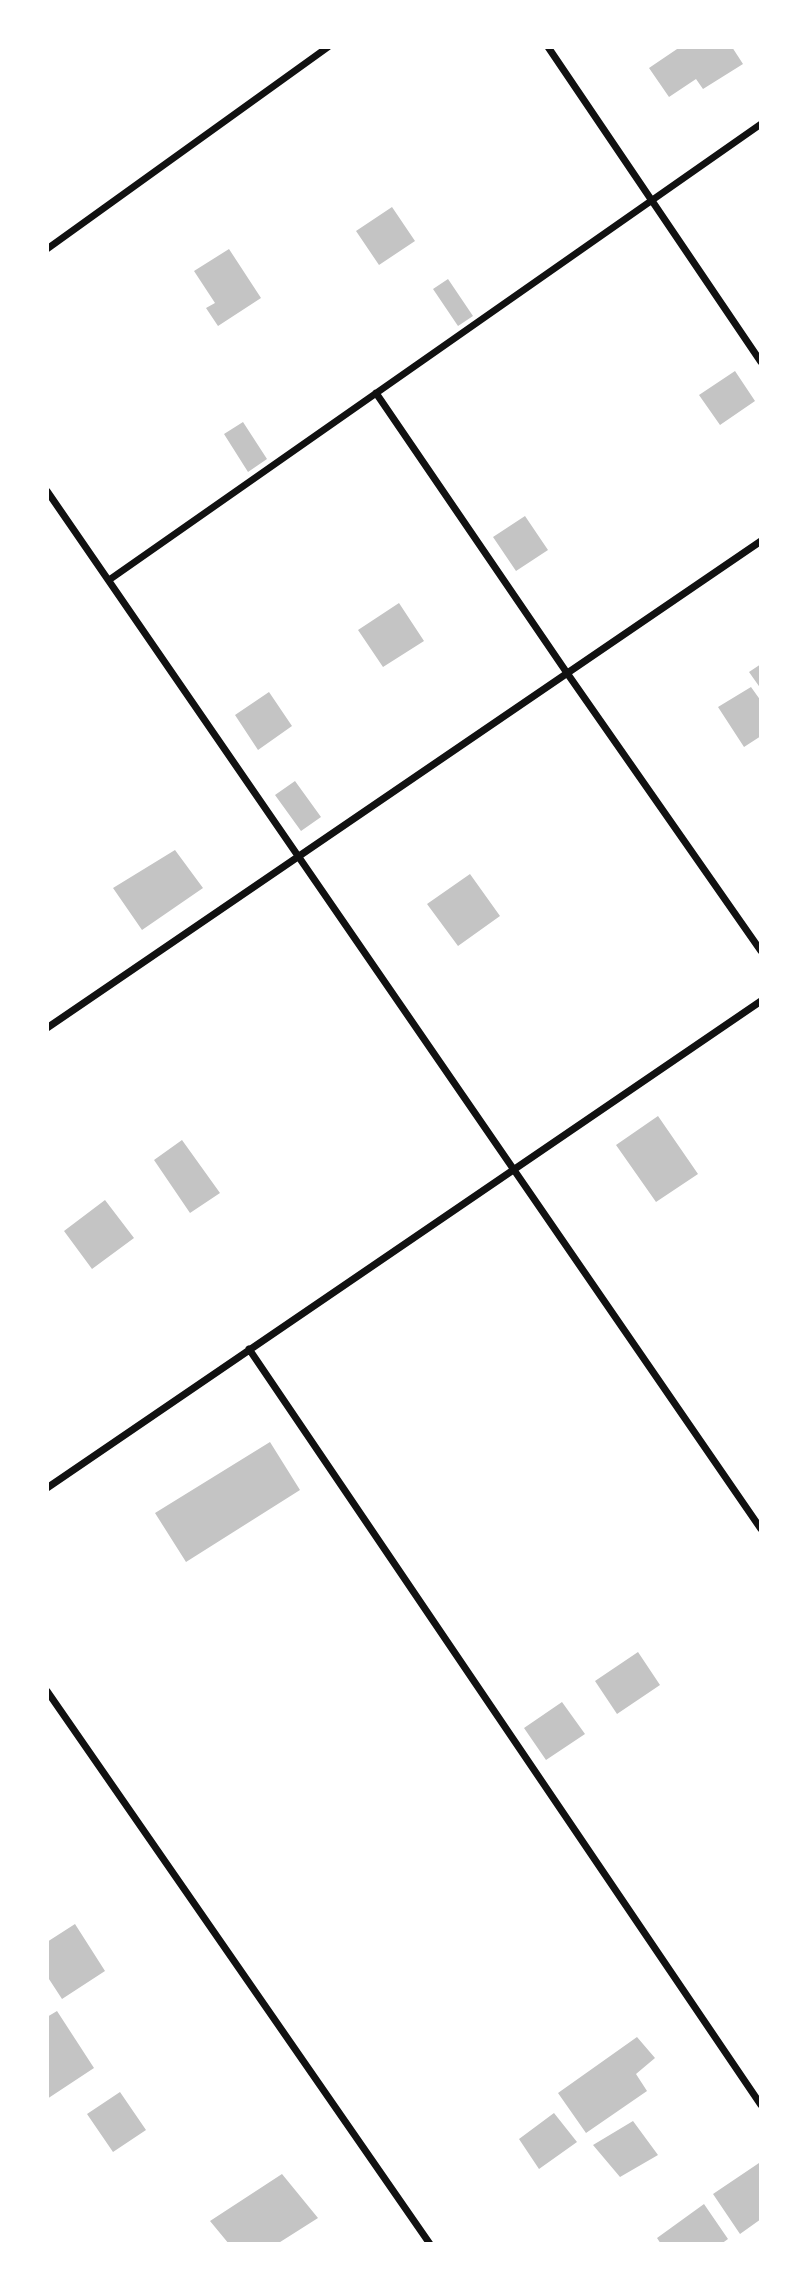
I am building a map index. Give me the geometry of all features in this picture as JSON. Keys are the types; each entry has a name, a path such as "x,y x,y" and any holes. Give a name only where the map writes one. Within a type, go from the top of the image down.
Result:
{"street":[{"path":"47,249 328,47"},
{"path":"548,47 761,362"},
{"path":"109,580 761,124"},
{"path":"376,393 761,951"},
{"path":"47,491 761,1529"},
{"path":"47,1028 761,541"},
{"path":"47,1488 761,1001"},
{"path":"249,1349 761,2105"},
{"path":"47,1691 430,2244"}],"building":[{"path":"680,47 732,47 743,64 703,89 696,79 669,97 649,68"},
{"path":"392,207 415,241 379,265 356,231"},
{"path":"229,249 261,298 218,326 206,308 215,303 194,271"},
{"path":"448,279 473,316 458,326 433,289"},
{"path":"735,371 755,401 720,425 699,395"},
{"path":"243,422 267,459 248,472 224,434"},
{"path":"525,516 548,550 516,571 493,537"},
{"path":"399,603 424,641 383,667 358,630"},
{"path":"761,664 761,689 749,672"},
{"path":"751,687 761,701 761,736 744,747 718,707"},
{"path":"269,692 292,726 258,750 235,715"},
{"path":"295,781 321,817 301,831 275,795"},
{"path":"175,850 203,888 142,930 113,888"},
{"path":"470,874 500,916 458,946 427,904"},
{"path":"658,1116 698,1174 656,1202 616,1145"},
{"path":"182,1140 220,1193 190,1213 154,1160"},
{"path":"105,1200 134,1238 92,1269 64,1231"},
{"path":"270,1442 300,1490 186,1562 155,1513"},
{"path":"638,1652 660,1685 617,1714 595,1681"},
{"path":"562,1702 585,1734 546,1760 524,1728"},
{"path":"75,1924 105,1971 62,1999 47,1976 47,1942"},
{"path":"57,2011 94,2068 47,2099 47,2017"},
{"path":"637,2037 655,2058 636,2074 647,2091 586,2133 558,2093"},
{"path":"120,2092 146,2130 113,2152 87,2114"},
{"path":"554,2113 577,2142 539,2169 519,2139"},
{"path":"633,2121 658,2155 620,2177 593,2145"},
{"path":"759,2163 761,2219 740,2234 713,2194"},
{"path":"282,2174 318,2218 277,2244 229,2244 210,2221"},
{"path":"704,2204 728,2239 721,2244 661,2244 657,2238"}]}
